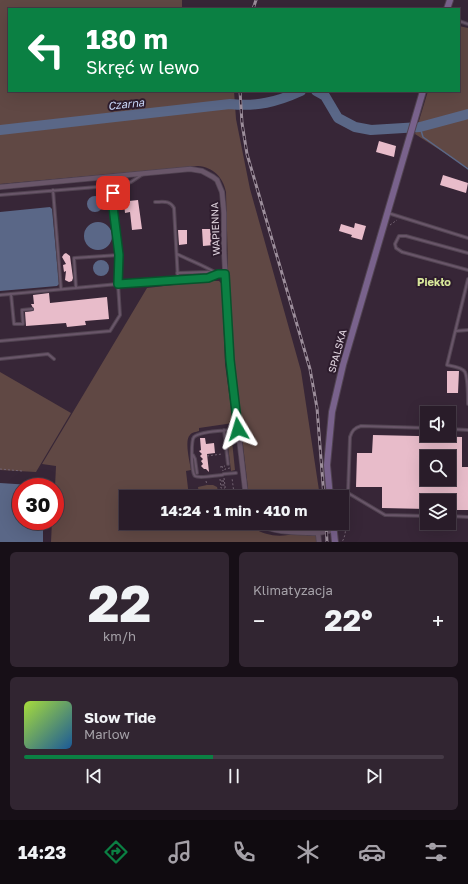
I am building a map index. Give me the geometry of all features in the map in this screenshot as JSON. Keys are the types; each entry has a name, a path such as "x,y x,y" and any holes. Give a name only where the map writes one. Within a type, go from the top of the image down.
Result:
{"street":[{"name":"SPALSKA","path":"329,490 327,465 332,412 345,357 423,92"},
{"name":"WAPIENNA","path":"0,187 190,169 202,171 217,180 223,200 225,274 230,360 245,490"},
{"path":"275,530 318,533 324,530"},
{"path":"334,530 335,542"},
{"path":"318,533 319,542"}],"lane":[{"path":"0,195 121,185 131,182 146,173"},
{"path":"0,341 110,331 120,315 118,284 119,255 112,199 113,193 121,185"},
{"path":"53,190 61,289"},
{"path":"155,202 168,202 174,208 178,280"},
{"path":"387,213 468,238"},
{"path":"468,253 406,236 399,236 395,244 396,248 402,252 468,270"},
{"path":"177,254 218,274"},
{"path":"76,288 74,258 119,255"},
{"path":"177,273 208,272 225,274"},
{"path":"0,295 118,284 208,278 218,274"},
{"path":"468,279 447,365 461,368 465,372 468,379 468,404"},
{"path":"11,294 14,324 23,324 22,310 32,308"},
{"path":"456,331 468,330"},
{"path":"0,359 48,354 54,359"},
{"path":"420,428 356,427 352,431 350,437 348,493 385,515 420,516"},
{"path":"456,429 468,430"},
{"path":"224,430 228,464"},
{"path":"230,430 202,433 194,437 191,441 193,470 195,476 201,478 236,473"},
{"path":"192,454 195,459 197,473"},
{"path":"456,516 468,517"}],"path":[{"path":"387,228 399,220"},
{"path":"207,456 227,454"},
{"path":"0,470 22,471"},
{"path":"225,484 226,494 234,493 232,474"},
{"path":"221,488 220,478 222,486 224,486 224,478"},
{"path":"206,480 207,485"},
{"path":"218,489 225,488"},
{"path":"342,542 346,530"}],"shaded area":[{"path":"0,0 182,0 182,8 8,8 8,92 234,92 236,119 250,189 301,371 319,490 248,490 232,349 226,192 220,177 208,168 198,166 0,184"},
{"path":"460,26 468,28 468,168 415,134 428,92 460,92"},
{"path":"208,281 219,281 222,284 225,364 233,423 199,428 199,431 190,435 187,446 191,470 186,471 188,490 119,490 119,530 257,530 262,533 278,536 295,534 317,536 317,542 51,542 52,530 64,530 64,478 55,478 56,466 42,464 147,288"},
{"path":"0,372 71,413 36,472 0,470"},
{"path":"231,431 235,470 231,471 227,437 228,432"},
{"path":"213,485 217,487 218,490 198,490 198,487"},
{"path":"295,530 318,530 310,531"}],"water":[{"path":"95,196 102,201 103,204 98,211 95,212 88,207 87,204 92,197"},
{"path":"50,207 52,209 59,284 57,286 0,291 0,212"},
{"path":"98,222 108,226 112,236 108,246 98,250 88,246 84,236 88,226"},
{"path":"101,260 107,262 109,268 107,274 101,276 95,274 93,268 95,262"},
{"path":"0,483 12,484 12,530 43,530 43,542 0,542"}],"building":[{"path":"379,141 396,146 394,157 376,152"},
{"path":"443,175 468,183 466,193 440,185"},
{"path":"138,200 142,229 132,230 130,212 125,213 124,203 130,203 129,201"},
{"path":"355,223 366,226 362,240 351,237 352,235 339,231 341,224 354,228"},
{"path":"202,229 214,229 214,245 203,246"},
{"path":"178,230 187,230 187,244 179,245"},
{"path":"66,253 70,256 73,278 72,281 69,282 65,280 66,271 64,272 63,265 66,264 62,257"},
{"path":"49,293 50,303 107,297 109,319 85,321 86,325 67,327 66,323 26,326 25,312 34,310 31,304 34,304 33,295"},
{"path":"447,371 459,371 458,393 447,393"},
{"path":"373,435 420,436 420,442 456,442 456,437 462,437 462,467 468,467 468,510 456,510 456,494 420,494 420,509 382,508 382,487 356,487 357,453 372,453"},
{"path":"200,438 205,438 206,444 214,443 215,453 207,454 209,472 201,466 203,464 201,461 203,459 200,456 202,454 199,451 201,450"}],"waterway":[{"name":"Czarna","path":"0,130 230,104 249,105 266,103 298,92"},
{"name":"Czarna","path":"318,92 325,96 338,118 355,127 371,130 420,127 468,114"},
{"path":"420,127 423,137 468,169"}],"railway":[{"path":"253,8 256,0"},
{"path":"240,92 242,123 247,154 310,369 317,408 323,490"},
{"path":"326,530 327,542"}],"district":[{"name":"Piekło","path":"434,282"}],"route":[{"path":"113,193 112,199 119,255 118,284 208,278 218,274 225,274 230,360 238,429"}]}
